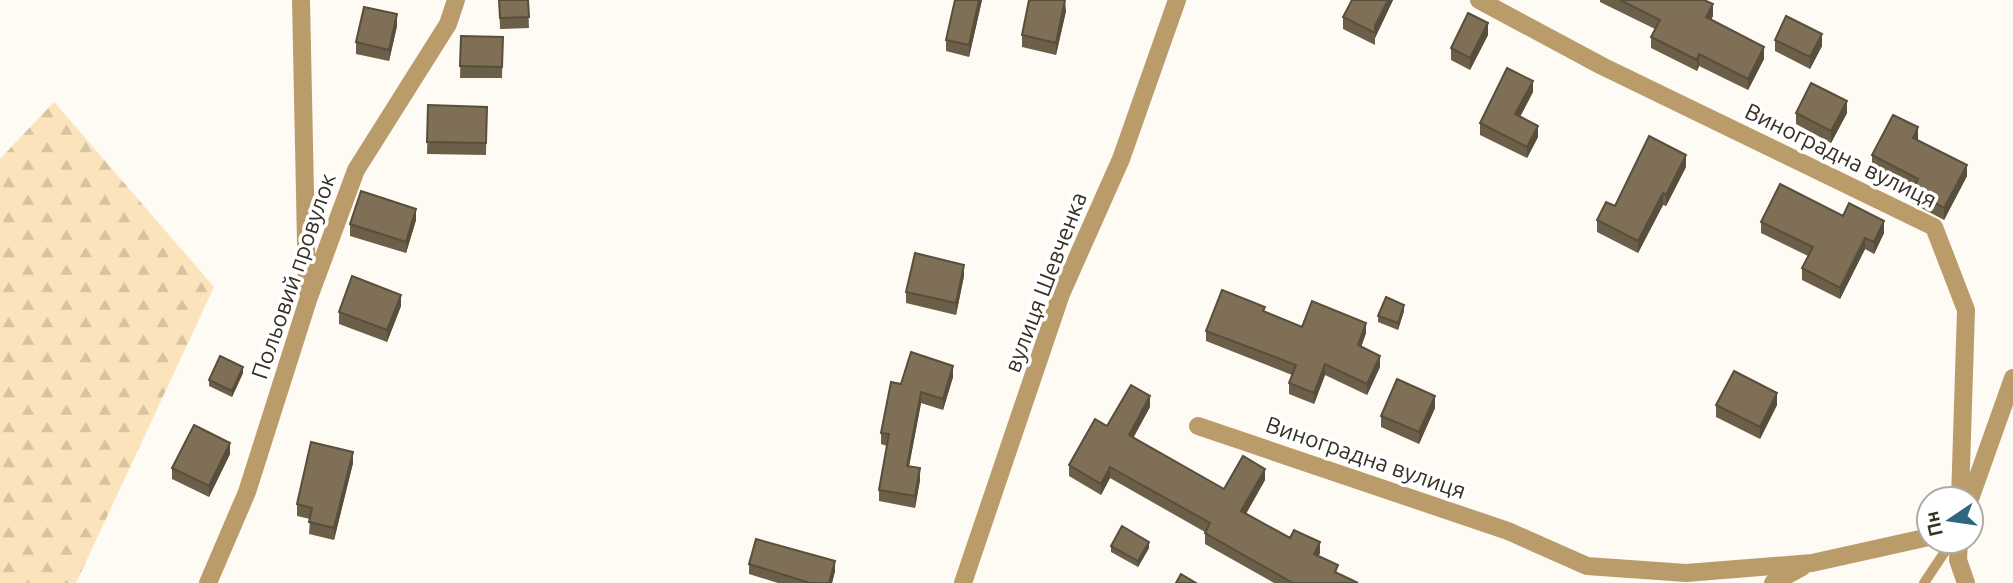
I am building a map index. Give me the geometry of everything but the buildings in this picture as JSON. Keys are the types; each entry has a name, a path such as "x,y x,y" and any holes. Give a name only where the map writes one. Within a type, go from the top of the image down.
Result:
{"street":[{"path":"301,0 308,300"},
{"name":"Польовий провулок","path":"208,583 247,492 308,300 356,170 447,24 456,0"},
{"name":"вулиця Шевченка","path":"964,583 1061,294 1121,159 1177,0"},
{"name":"Виноградна вулиця","path":"1479,0 1602,66 1934,227 1966,310 1960,485"},
{"path":"1975,485 2013,378"},
{"name":"Виноградна вулиця","path":"1198,426 1508,531 1587,566 1686,573 1812,563 1915,540"},
{"path":"1958,555 1965,583"},
{"path":"1773,583 1812,563"}],"lane":[{"path":"1924,583 1943,555"}],"green space":[{"path":"54,102 214,287 76,583 0,583 0,159"}]}
